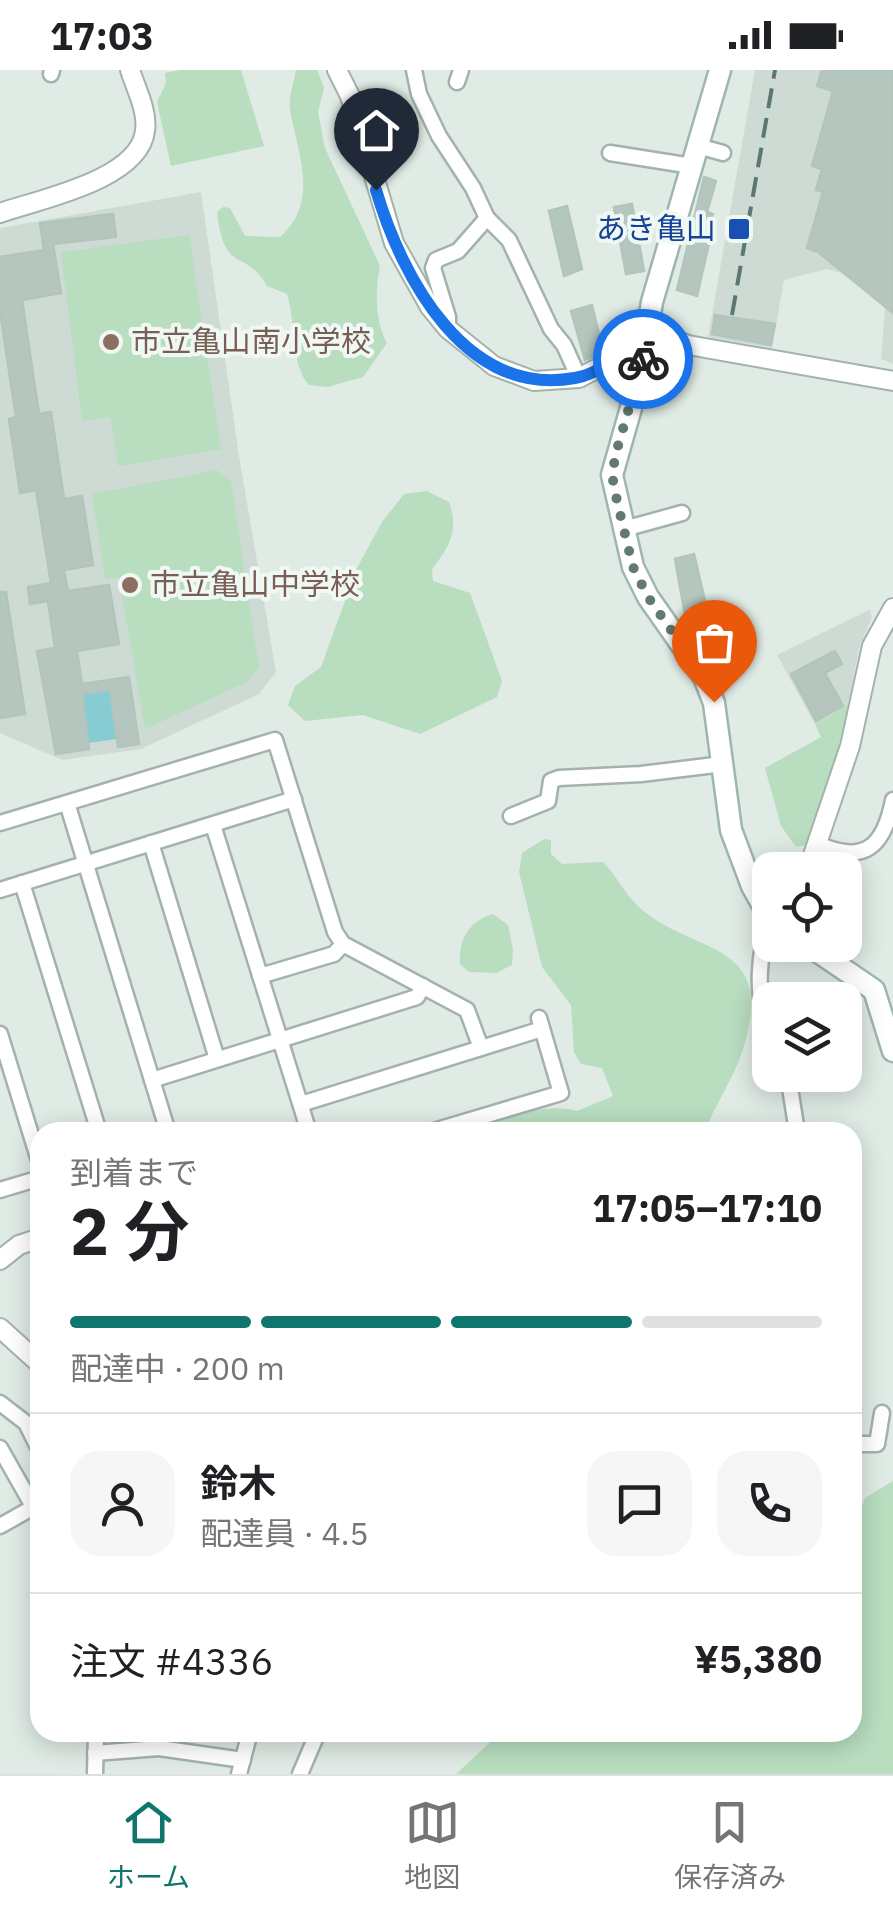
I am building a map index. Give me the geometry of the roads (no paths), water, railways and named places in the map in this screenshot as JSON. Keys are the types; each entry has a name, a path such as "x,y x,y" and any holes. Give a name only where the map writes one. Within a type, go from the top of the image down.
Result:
{"main road":[{"path":"720,70 652,302 647,339 612,475 633,567 648,597 704,677 714,702 731,830 752,886"},
{"path":"836,962 874,990 893,1050"}],"street":[{"path":"0,213 96,180 130,160 140,147 146,122 130,70"},
{"path":"337,70 350,96 394,243 430,308 482,358 513,376 534,382 580,378 647,339 893,381"},
{"path":"414,70 418,94 439,136 473,188 487,218 510,240 551,329 564,345 580,378"},
{"path":"610,153 723,153"},
{"path":"448,329 448,316 433,268 436,260 458,250 487,218"},
{"path":"624,528 682,513"},
{"path":"815,852 850,746 872,646 893,608"},
{"path":"0,823 275,740 335,932 344,944 467,1010 481,1048"},
{"path":"512,816 548,801 551,781 559,778 723,764"},
{"path":"0,890 294,800"},
{"path":"818,844 844,852 862,852 873,847 883,836 893,800"},
{"path":"66,803 165,1122"},
{"path":"213,825 306,1122"},
{"path":"151,843 217,1059"},
{"path":"22,883 96,1122"},
{"path":"260,976 334,954 344,944"},
{"path":"152,1080 417,997 422,986"},
{"path":"301,1104 481,1048 541,1024 561,1092 463,1122"},
{"path":"1,1040 30,1132"},
{"path":"791,1092 795,1122"},
{"path":"0,1190 30,1181"},
{"path":"0,1260 30,1241"},
{"path":"0,1328 30,1355"},
{"path":"0,1403 26,1423 30,1431"},
{"path":"862,1444 877,1444 882,1413"},
{"path":"0,1448 30,1495"},
{"path":"0,1526 30,1510"},
{"path":"95,1774 96,1742"},
{"path":"95,1753 159,1748 241,1767 247,1742"},
{"path":"300,1774 314,1742"}],"water":[{"path":"110,690 116,739 89,743 82,694"}],"railway":[{"path":"732,315 775,70"}],"place":[{"name":"あき亀山","path":"739,229"},
{"name":"市立亀山南小学校","path":"111,342"},
{"name":"市立亀山中学校","path":"130,585"}]}
